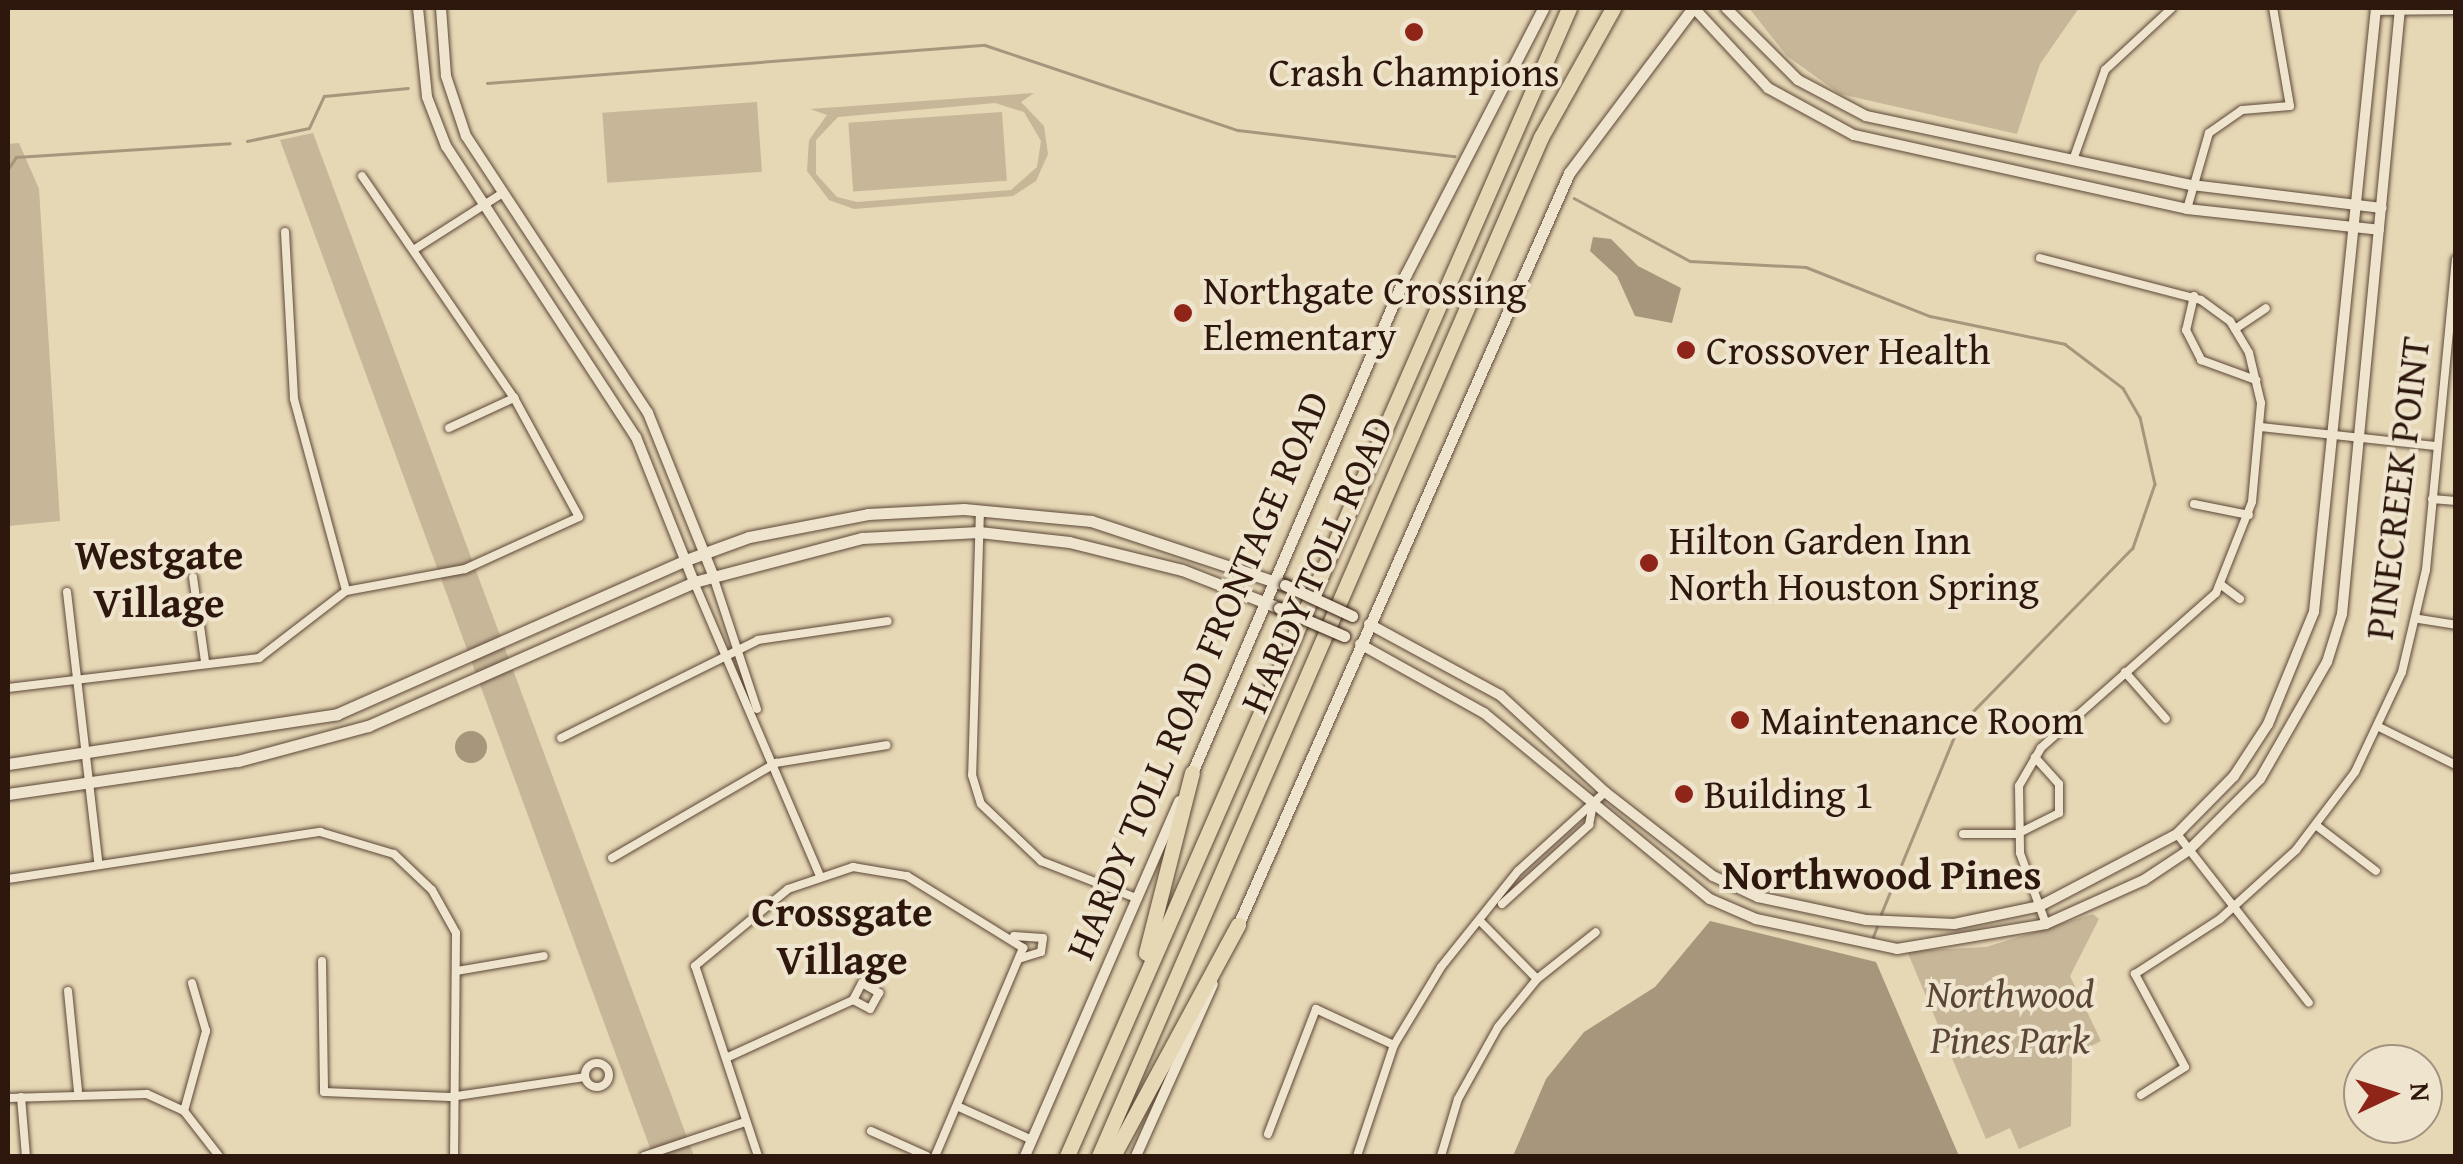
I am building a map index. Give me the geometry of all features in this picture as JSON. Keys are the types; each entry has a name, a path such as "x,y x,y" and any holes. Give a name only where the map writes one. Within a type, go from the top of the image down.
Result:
{"highway":[{"name":"HARDY TOLL ROAD","path":"1067,1156 1450,289 1569,8"},
{"name":"HARDY TOLL ROAD","path":"1099,1156 1508,209 1578,61 1614,8"},
{"path":"1135,997 1192,773"},
{"path":"1114,1156 1238,925"}],"main road":[{"name":"HARDY TOLL ROAD FRONTAGE ROAD","path":"1192,773 1264,602 1280,583 1406,274 1542,8"},
{"path":"1238,925 1569,172 1693,8"},
{"path":"8,764 285,728 358,707 686,560 820,521 980,510 1138,532 1280,583 1368,624"},
{"path":"820,521 824,544"},
{"path":"8,794 238,761 368,726 694,582 824,544 979,532 1130,556 1264,602 1360,644"},
{"path":"1130,556 1138,532"},
{"path":"535,628 544,645"},
{"path":"358,707 368,726"}],"street":[{"path":"418,8 427,98 482,206 636,436 724,654 759,719"},
{"path":"441,8 450,95 503,193 654,426 706,553 741,648 759,719 819,872"},
{"path":"1693,8 1768,88 1829,125 1980,165 2187,209 2379,230"},
{"path":"1726,8 1776,62 1840,105 1983,145 2192,185 2382,208"},
{"path":"2073,160 2105,70 2172,8"},
{"path":"2187,209 2198,152 2223,120 2290,106 2273,8"},
{"path":"1368,624 1500,695 1605,792 1713,876 1758,898 1866,920 1954,924 2040,906 2177,834 2234,776 2281,699 2314,612 2327,544 2376,9 2456,10"},
{"path":"1360,644 1484,713 1710,898 1856,944 1881,948 2046,924 2189,850 2260,779 2302,710 2342,614 2400,9"},
{"path":"1829,125 1840,105"},
{"path":"1980,165 1983,145"},
{"path":"8,688 75,675 259,658 346,591 465,568 578,517 514,398 362,176"},
{"path":"415,249 503,193"},
{"path":"285,232 294,400 346,591"},
{"path":"2040,258 2194,296 2234,329 2256,380 2260,427 2249,515 2220,584 2035,757 2018,786 2017,834 2046,924"},
{"name":"PINECREEK POINT","path":"2140,1095 2185,1067 2135,974 2234,908 2317,826 2379,727 2419,619 2455,258"},
{"path":"2194,296 2186,330 2201,360 2256,380"},
{"path":"2234,329 2266,308"},
{"path":"561,320 580,310"},
{"path":"2444,377 2456,379"},
{"path":"449,428 514,398"},
{"path":"636,436 654,426"},
{"path":"2260,427 2436,446"},
{"path":"2432,499 2456,501"},
{"path":"2194,504 2249,515"},
{"path":"980,510 972,775 980,804 1041,861 1136,898"},
{"path":"2327,544 2349,546"},
{"path":"193,577 205,661"},
{"path":"2220,584 2240,600"},
{"path":"67,592 98,860"},
{"path":"2419,619 2456,626"},
{"path":"561,738 724,654 888,621"},
{"path":"2125,672 2166,719"},
{"path":"1484,713 1500,695"},
{"path":"2281,699 2302,710"},
{"path":"2379,727 2456,765"},
{"path":"612,858 776,763 887,745"},
{"path":"1963,834 2017,834 2049,822 2064,796 2035,757"},
{"name":"HARDY TOLL ROAD FRONTAGE ROAD","path":"1025,1156 1192,773"},
{"path":"1498,906 1518,871 1605,792"},
{"path":"1357,1156 1394,1045 1441,967 1498,906 1589,825 1593,805"},
{"path":"2317,826 2376,871"},
{"path":"8,879 98,860 320,832 400,858 444,907 457,970 450,1097 454,1156"},
{"path":"2177,834 2308,1003"},
{"path":"758,1156 696,976 702,954 819,872 884,868 1014,936 1043,938 1040,952 1020,958"},
{"path":"1482,922 1537,979"},
{"path":"1136,1156 1238,925"},
{"path":"1441,1156 1477,1061 1537,979 1596,932"},
{"path":"936,1156 1020,958 1023,948 1014,936"},
{"path":"457,970 544,956"},
{"path":"322,961 324,1092 450,1097 585,1078"},
{"path":"184,1111 206,1031 192,983"},
{"path":"68,991 78,1091"},
{"path":"726,1058 853,1000"},
{"path":"1268,1134 1316,1009 1394,1045"},
{"path":"8,1098 78,1091 147,1094 184,1111 220,1156"},
{"path":"21,1097 26,1156"},
{"path":"959,1107 1032,1140"},
{"path":"644,1156 746,1122"},
{"path":"871,1131 928,1156"}],"green space":[{"path":"1749,8 2079,8 2040,64 2017,134 1840,94 1787,56"},
{"path":"1034,93 1021,102 1044,126 1048,154 1036,181 1013,196 854,209 829,200 807,171 809,140 827,115 810,109","holes":["995,103 1024,112 1041,141 1037,167 1011,190 857,202 837,197 816,174 816,140 838,117"]},
{"path":"757,102 762,172 607,183 602,113"},
{"path":"1002,112 1007,181 853,192 848,123"},
{"path":"313,133 694,1156 653,1156 280,140"},
{"path":"19,143 39,189 60,521 8,526 8,144"},
{"name":"Northwood Pines Park","path":"2093,914 2099,919 2070,976 2101,1041 2072,1056 2071,1126 2019,1149 2010,1128 1986,1139 1907,951 1986,947"}],"shaded area":[{"path":"1593,237 1611,239 1638,266 1681,288 1672,323 1635,316 1617,276 1590,251"},
{"path":"471,731 482,736 487,747 482,758 471,763 460,758 455,747 460,736"},
{"path":"1710,921 1876,962 1959,1156 1513,1156 1546,1079 1584,1032 1655,987"}],"waterway":[{"path":"487,83 985,45 1238,130 1454,156"},
{"path":"247,141 309,128 324,96 408,88"},
{"path":"8,169 16,157 230,143"},
{"path":"1574,198 1690,261 1806,267 1930,316 2065,344 2123,388 2140,417 2155,484 2133,548 1959,726 1880,918"},
{"path":"1871,942 1877,926"}],"place":[{"name":"Crash Champions","path":"1414,32"},
{"name":"Northgate Crossing Elementary","path":"1183,313"},
{"name":"Crossover Health","path":"1686,350"},
{"name":"Hilton Garden Inn North Houston Spring","path":"1649,563"},
{"name":"Maintenance Room","path":"1740,720"},
{"name":"Building 1","path":"1684,794"}],"district":[{"name":"Westgate Village","path":"159,578"},
{"name":"Northwood Pines","path":"1882,874"},
{"name":"Crossgate Village","path":"842,935"}]}
